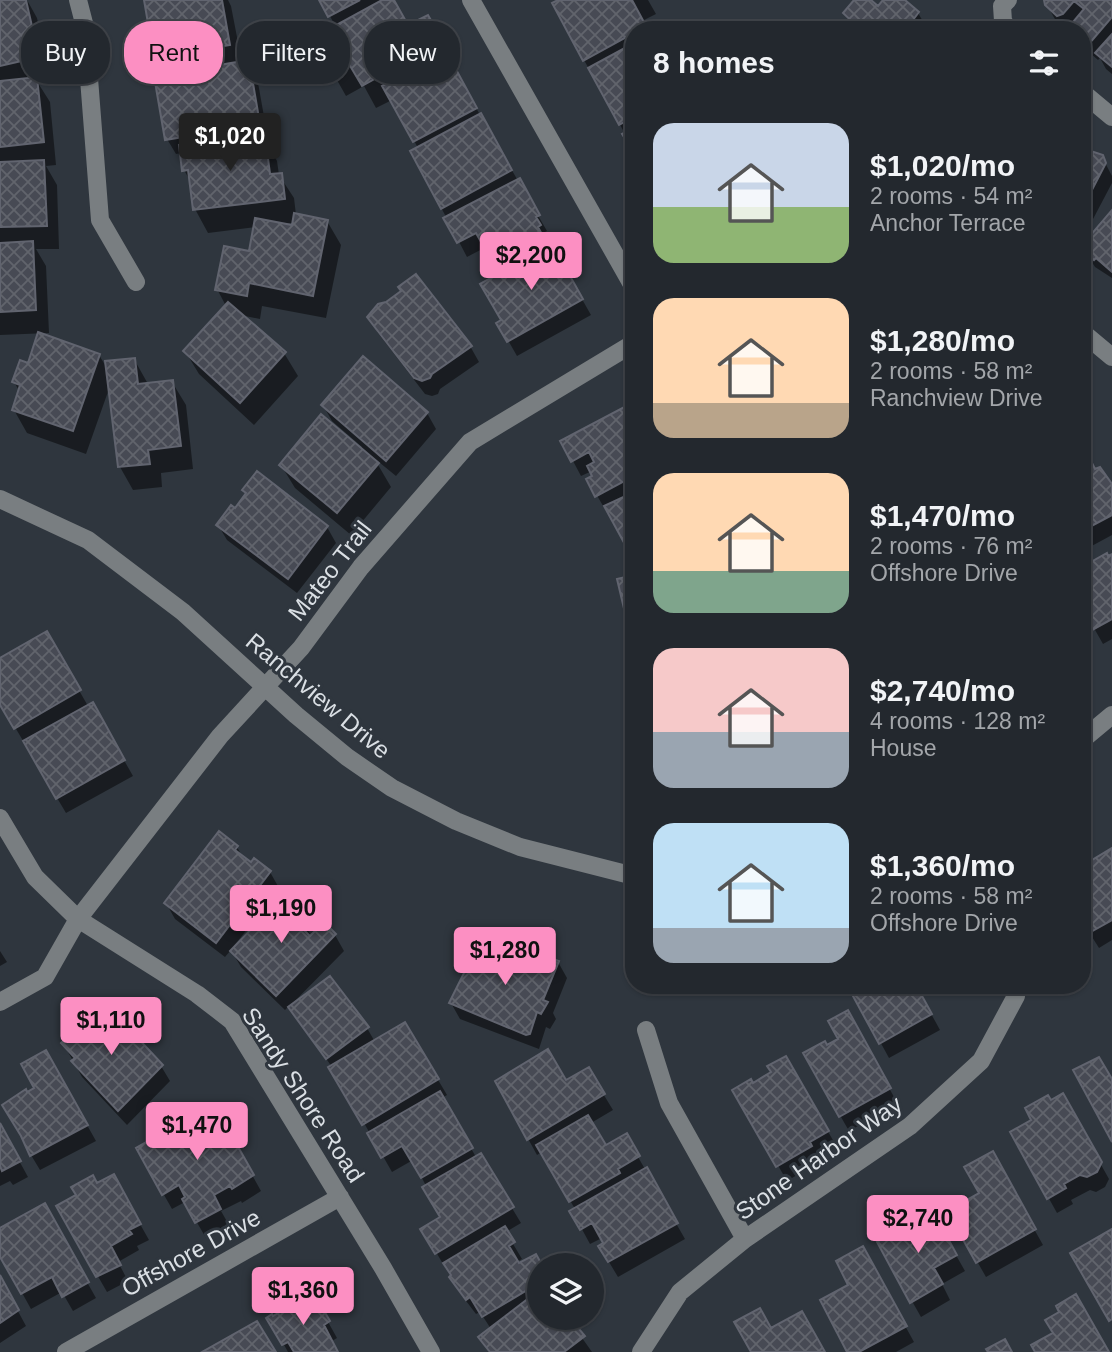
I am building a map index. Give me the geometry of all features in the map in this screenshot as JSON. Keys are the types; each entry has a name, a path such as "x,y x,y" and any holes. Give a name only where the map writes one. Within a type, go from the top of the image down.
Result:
{"street":[{"path":"78,0 85,27 100,220 136,282"},
{"path":"471,0 625,272"},
{"path":"1003,21 1002,6 1008,0"},
{"path":"1091,100 1112,117"},
{"path":"1091,340 1112,357"},
{"name":"Mateo Trail","path":"0,1002 44,977 78,919 220,736 301,648 361,567 470,442 625,348"},
{"name":"Ranchview Drive","path":"0,499 89,540 183,612 347,757 392,788 456,821 520,847 625,874"},
{"path":"1091,732 1112,715"},
{"name":"Sandy Shore Road","path":"0,818 35,877 78,919 197,994 232,1021 341,1197 431,1352"},
{"name":"Stone Harbor Way","path":"641,1352 680,1292 745,1239 910,1126 981,1060 1016,996"},
{"path":"646,1030 669,1103 745,1239"},
{"name":"Offshore Drive","path":"66,1352 341,1197"}],"building":[{"path":"0,0 26,0 31,21 21,21 21,61 0,66"},
{"path":"144,0 222,0 230,45 223,46 223,21 148,21"},
{"path":"319,0 360,0 328,17"},
{"path":"382,0 394,0 406,21 364,21 366,84 362,86 350,66 350,21 344,21"},
{"path":"558,0 632,0 643,21 625,21 625,38 583,61 552,3"},
{"path":"854,0 871,0 878,6 883,0 905,0 919,12 914,21 851,21 843,13"},
{"path":"1044,0 1112,0 1112,17 1091,42 1091,21 1074,21 1084,9 1074,1 1063,14 1057,16 1045,5"},
{"path":"428,15 431,21 416,21"},
{"path":"1112,34 1112,67 1095,53"},
{"path":"625,48 625,122 619,125 588,68"},
{"path":"237,62 237,84 253,84 260,124 165,140 155,84 223,84 223,64"},
{"path":"460,77 477,108 413,142 382,86 460,84"},
{"path":"21,79 21,84 38,84 44,142 0,147 0,81"},
{"path":"481,113 512,170 441,209 410,151"},
{"path":"265,135 270,174 282,173 285,199 193,210 188,170 182,171 179,145"},
{"path":"1091,151 1103,155 1106,163 1091,192"},
{"path":"44,160 47,226 0,227 0,162"},
{"path":"520,178 540,215 536,217 544,238 494,265 476,233 457,243 443,218"},
{"path":"1112,210 1112,272 1096,258 1094,260 1091,257 1091,235"},
{"path":"294,213 328,220 313,296 249,283 247,296 215,290 224,246 249,251 255,218 292,225"},
{"path":"33,241 36,310 0,312 0,243"},
{"path":"552,244 583,299 507,342 496,323 501,320 480,284"},
{"path":"416,274 472,346 430,378 422,381 414,378 367,317 378,304 386,302 401,291 398,287"},
{"path":"228,302 286,352 240,403 183,351"},
{"path":"38,332 100,354 73,431 12,410 20,385 12,382 20,360 28,363"},
{"path":"363,356 428,412 386,461 321,405"},
{"path":"135,358 138,384 173,380 181,446 148,450 150,464 118,467 105,361"},
{"path":"625,407 625,481 595,497 586,479 592,476 587,466 594,462 589,452 571,462 560,441"},
{"path":"321,414 379,463 337,513 279,465"},
{"path":"1091,461 1095,469 1100,467 1112,484 1112,515 1091,526"},
{"path":"257,471 328,526 288,579 216,525 231,505 235,508 246,493 242,490"},
{"path":"625,496 625,544 604,506"},
{"path":"1107,553 1108,556 1112,554 1112,619 1092,630 1091,628 1091,562"},
{"path":"625,577 625,613 617,579"},
{"path":"47,631 81,690 14,729 0,705 0,658"},
{"path":"93,702 125,760 56,799 23,741"},
{"path":"219,831 238,846 235,850 251,862 254,858 271,871 216,943 164,903"},
{"path":"1112,848 1112,920 1091,932 1091,861"},
{"path":"288,891 301,905 295,911 305,921 300,926 310,936 324,922 336,934 276,996 230,951"},
{"path":"470,943 520,961 525,949 559,961 543,1000 548,1002 541,1014 537,1012 530,1034 526,1035 449,1003 468,965 463,962"},
{"path":"330,976 369,1027 326,1059 288,1007"},
{"path":"852,994 921,994 932,1014 879,1044"},
{"path":"106,1004 163,1065 118,1111 71,1061 75,1058 61,1043 81,1024 83,1026 90,1020 95,1009"},
{"path":"848,1010 891,1088 839,1117 803,1053 825,1041 827,1045 838,1039 828,1021"},
{"path":"405,1022 439,1079 362,1125 328,1067"},
{"path":"548,1049 566,1080 589,1067 605,1094 527,1140 495,1081"},
{"path":"46,1050 88,1125 30,1156 2,1105 26,1089 27,1092 34,1088 21,1064"},
{"path":"786,1056 829,1131 810,1142 812,1146 776,1167 732,1090 751,1079 753,1083 771,1072 767,1066"},
{"path":"1099,1057 1112,1079 1112,1142 1073,1070"},
{"path":"440,1091 473,1148 421,1178 402,1146 381,1158 367,1133"},
{"path":"1063,1093 1102,1162 1097,1172 1087,1177 1080,1175 1064,1184 1066,1188 1047,1199 1010,1132 1031,1120 1025,1108 1048,1095 1051,1100"},
{"path":"216,1108 254,1175 232,1189 230,1186 214,1195 221,1209 195,1223 182,1199 185,1197 179,1185 162,1195 136,1148 205,1109 207,1113"},
{"path":"588,1115 606,1145 627,1133 640,1156 618,1169 620,1173 569,1202 536,1145"},
{"path":"0,1123 21,1161 2,1171 0,1166"},
{"path":"993,1151 1036,1229 976,1263 947,1211 979,1193 964,1167"},
{"path":"481,1153 514,1207 435,1254 420,1229 440,1217 422,1187"},
{"path":"647,1167 678,1223 608,1262 598,1246 603,1243 592,1223 580,1230 569,1211"},
{"path":"114,1174 141,1224 129,1230 132,1234 111,1246 121,1265 96,1277 56,1206 76,1195 71,1187 93,1175 97,1183"},
{"path":"45,1203 89,1282 62,1297 52,1277 21,1294 0,1257 0,1228"},
{"path":"933,1211 957,1255 934,1268 943,1284 910,1303 877,1242"},
{"path":"505,1226 515,1242 509,1246 519,1263 527,1259 527,1290 482,1317 470,1297 466,1300 449,1277 451,1275 443,1263"},
{"path":"1112,1229 1112,1319 1109,1321 1070,1253"},
{"path":"863,1246 907,1326 859,1352 847,1352 820,1300 848,1285 836,1261"},
{"path":"0,1275 19,1310 0,1323"},
{"path":"313,1292 330,1321 324,1325 338,1352 294,1352 288,1342 282,1345 266,1318"},
{"path":"1076,1294 1109,1352 1035,1352 1031,1345 1053,1333 1045,1320 1059,1312 1056,1306"},
{"path":"527,1300 527,1330 580,1330 585,1336 564,1352 490,1352 478,1337"},
{"path":"760,1308 771,1328 802,1311 825,1352 751,1352 734,1322"},
{"path":"257,1321 276,1352 202,1352"},
{"path":"1005,1339 1012,1352 988,1352 986,1349"}]}
